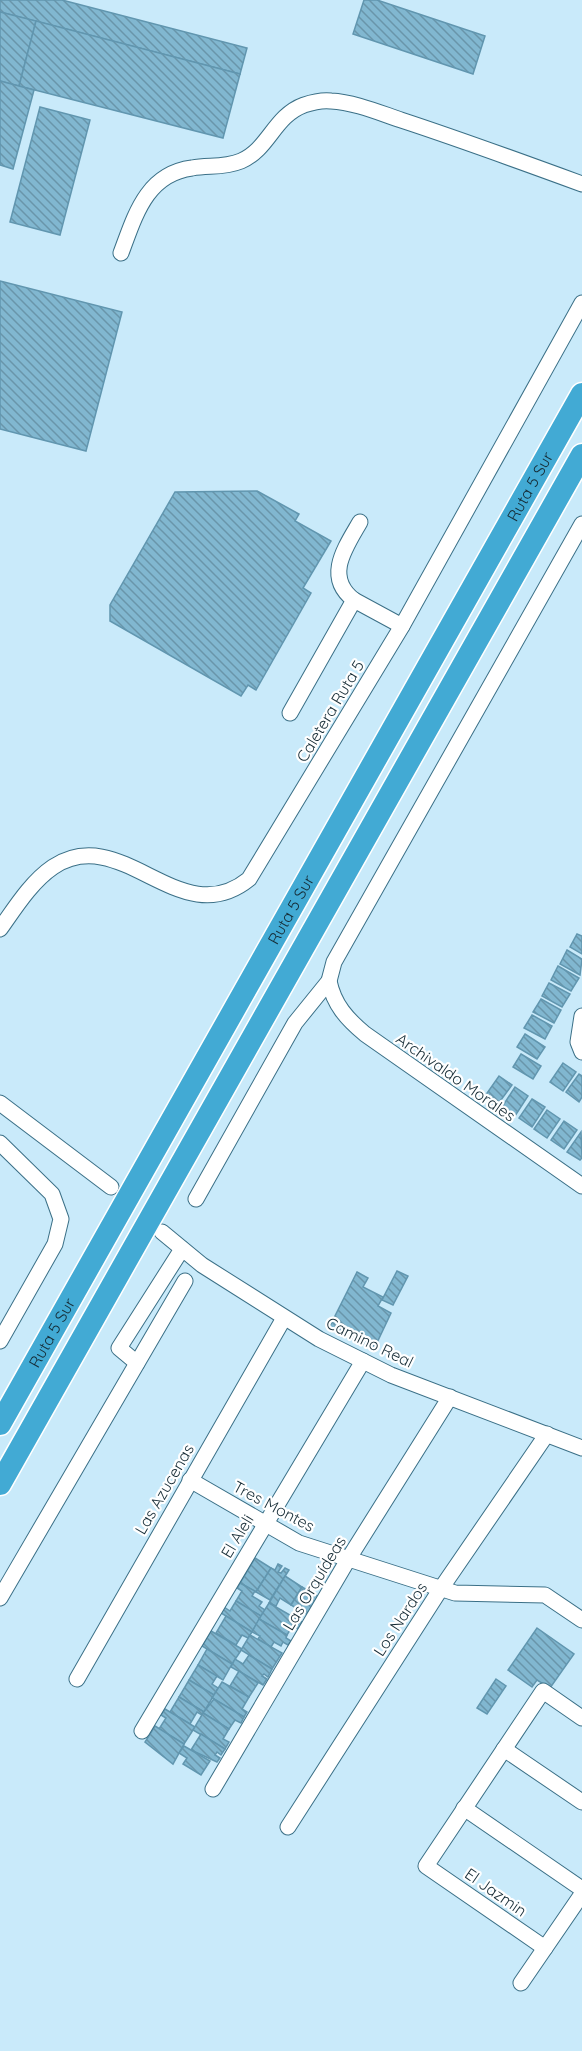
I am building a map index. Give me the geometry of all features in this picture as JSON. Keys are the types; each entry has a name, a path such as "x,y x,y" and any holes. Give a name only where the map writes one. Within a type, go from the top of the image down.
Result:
{"highway":[{"name":"Ruta 5 Sur","path":"0,1424 582,394"},
{"name":"Ruta 5 Sur","path":"0,1484 582,455"}],"street":[{"path":"121,253 148,191 159,180 180,170 223,166 244,159 265,145 269,134 285,116 303,105 324,100 447,135 582,184"},
{"name":"Caletera Ruta 5","path":"0,929 44,874 60,863 79,856 111,859 191,894 221,894 241,885 256,871 402,626 582,303"},
{"path":"360,522 342,553 337,569 341,586 354,600 402,626"},
{"path":"196,1199 295,1023 329,981 334,962 582,524"},
{"path":"290,712 354,600"},
{"name":"Archivaldo Morales","path":"329,981 337,1005 348,1020 365,1034 582,1186"},
{"path":"580,1047 578,1028 582,1016"},
{"path":"0,1103 111,1187"},
{"path":"0,1143 52,1194 61,1219 55,1244 0,1341"},
{"name":"Camino Real","path":"162,1232 182,1249 284,1318 391,1375 582,1448"},
{"path":"137,1363 119,1348 182,1249"},
{"path":"0,1598 185,1281"},
{"name":"Las Azucenas","path":"77,1679 284,1318"},
{"name":"El Aleli","path":"142,1731 363,1360"},
{"name":"Las Orquídeas","path":"213,1790 349,1558 450,1397"},
{"name":"Los Nardos","path":"288,1827 440,1590 547,1434"},
{"name":"Tres Montes","path":"190,1480 299,1543 440,1590 470,1594 544,1595 582,1620"},
{"path":"582,1718 543,1691 465,1808 582,1889"},
{"path":"504,1749 582,1802"},
{"name":"El Jazmin","path":"465,1808 426,1866 545,1948"},
{"path":"521,1983 582,1894"}],"building":[{"path":"0,0 62,0 247,48 240,74 0,12"},
{"path":"364,0 377,0 485,36 473,74 353,34"},
{"path":"0,12 36,21 19,86 0,81"},
{"path":"36,21 240,74 223,138 19,86"},
{"path":"0,81 34,90 13,169 0,165"},
{"path":"40,107 90,120 60,235 10,222"},
{"path":"0,281 122,312 86,451 0,429"},
{"path":"257,491 299,514 295,521 331,541 303,588 311,593 256,690 248,685 241,696 110,621 110,605 175,492"},
{"path":"577,934 582,936 582,954 570,947"},
{"path":"567,950 582,959 580,975 560,964"},
{"path":"558,966 579,978 571,991 551,980"},
{"path":"549,983 570,994 562,1007 542,996"},
{"path":"541,999 561,1010 554,1023 533,1012"},
{"path":"532,1015 552,1026 545,1039 524,1028"},
{"path":"525,1034 545,1047 537,1059 517,1047"},
{"path":"521,1054 541,1066 533,1079 513,1067"},
{"path":"563,1063 576,1072 563,1091 550,1082"},
{"path":"579,1074 582,1076 582,1097 579,1102 566,1092"},
{"path":"499,1076 512,1085 498,1104 485,1096"},
{"path":"515,1087 528,1096 515,1116 502,1107"},
{"path":"532,1099 545,1107 532,1127 519,1118"},
{"path":"547,1110 560,1119 547,1138 534,1129"},
{"path":"564,1121 577,1130 564,1149 551,1140"},
{"path":"581,1132 582,1158 580,1160 567,1152"},
{"path":"397,1271 408,1276 393,1305 382,1300"},
{"path":"357,1272 368,1278 363,1287 383,1297 378,1306 391,1313 374,1349 329,1328"},
{"path":"255,1558 271,1568 256,1592 240,1583"},
{"path":"278,1564 282,1566 278,1572 281,1573 285,1568 289,1570 270,1600 256,1592 271,1568 275,1570"},
{"path":"285,1576 302,1587 291,1605 280,1598 276,1606 269,1603"},
{"path":"240,1583 255,1591 252,1596 262,1602 259,1606 265,1610 261,1616 236,1601 242,1591 237,1588"},
{"path":"302,1587 319,1597 308,1615 291,1605"},
{"path":"236,1601 261,1616 252,1632 221,1613 224,1607 230,1611"},
{"path":"269,1603 302,1622 298,1629 293,1625 287,1635 259,1619"},
{"path":"226,1616 252,1632 248,1638 242,1635 236,1645 216,1633"},
{"path":"259,1619 287,1635 286,1638 291,1641 288,1645 283,1642 281,1646 274,1642 271,1647 258,1639 260,1636 252,1632"},
{"path":"537,1628 574,1654 550,1688 537,1680 532,1687 508,1670"},
{"path":"211,1631 242,1649 232,1664 202,1646"},
{"path":"250,1635 282,1653 272,1669 241,1650"},
{"path":"207,1649 232,1664 223,1680 198,1665"},
{"path":"249,1655 272,1669 268,1677 264,1674 262,1676 267,1679 263,1685 231,1667 235,1659 243,1664"},
{"path":"198,1665 217,1676 212,1684 218,1688 214,1695 189,1680"},
{"path":"239,1671 258,1683 249,1697 230,1686"},
{"path":"496,1679 506,1686 487,1714 477,1708"},
{"path":"189,1680 214,1695 204,1712 179,1697"},
{"path":"222,1682 249,1697 242,1709 247,1712 244,1717 212,1698"},
{"path":"179,1697 204,1712 202,1715 197,1712 190,1724 170,1712"},
{"path":"214,1699 244,1717 241,1723 235,1720 229,1729 203,1713"},
{"path":"165,1709 195,1727 184,1744 159,1729 166,1718 161,1715"},
{"path":"203,1713 229,1729 223,1739 229,1742 225,1749 193,1730"},
{"path":"155,1726 184,1744 173,1764 145,1742"},
{"path":"201,1734 225,1749 221,1755 217,1752 215,1755 220,1758 217,1762 191,1750"},
{"path":"184,1746 210,1761 201,1775 183,1764 187,1758 179,1753"}]}
